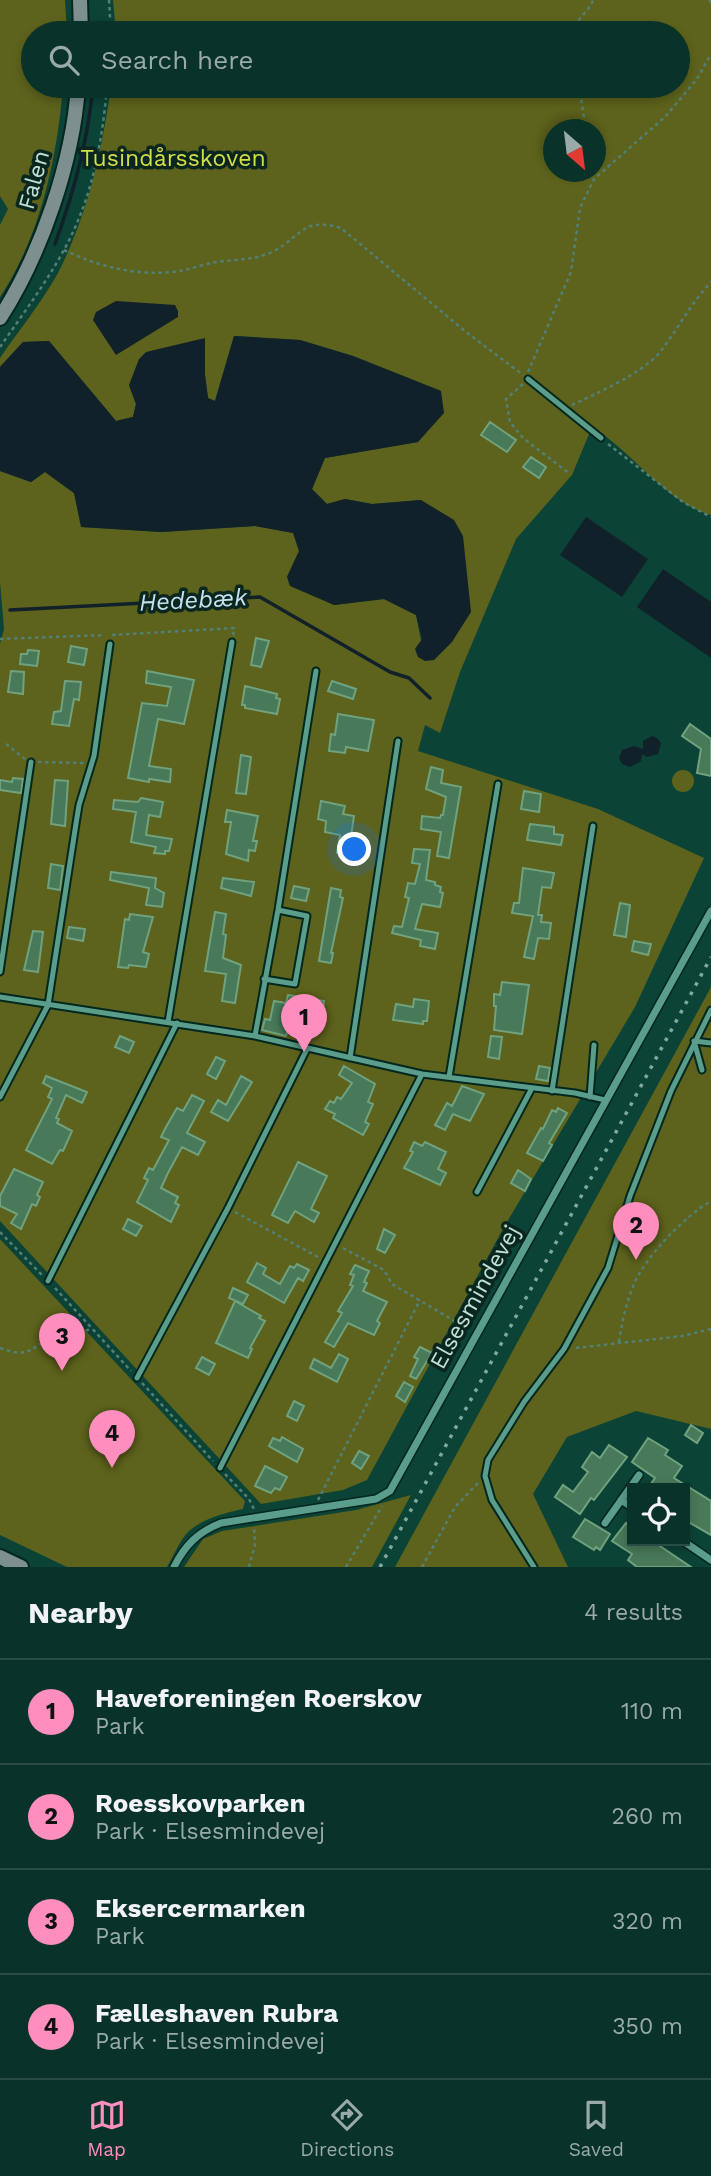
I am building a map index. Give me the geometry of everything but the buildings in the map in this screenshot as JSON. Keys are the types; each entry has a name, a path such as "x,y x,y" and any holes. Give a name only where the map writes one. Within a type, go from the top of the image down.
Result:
{"street":[{"path":"80,0 81,21"},
{"name":"Falen","path":"0,318 34,254 54,202 76,98"},
{"name":"Elsesmindevej","path":"390,1491 711,911"},
{"path":"605,1523 639,1475"},
{"path":"174,1567 189,1542 205,1529 221,1523 376,1499 390,1491"},
{"path":"621,1500 627,1504"},
{"path":"690,1546 711,1559"},
{"path":"0,1557 21,1567"}],"lane":[{"path":"528,379 601,438"},
{"path":"168,1022 232,642"},
{"path":"0,1097 48,1004 75,830 92,765 110,644"},
{"path":"255,1036 316,671"},
{"path":"350,1058 398,741"},
{"path":"0,972 31,762"},
{"path":"449,1077 498,784"},
{"path":"552,1091 593,826"},
{"path":"264,979 295,984 307,916 278,910"},
{"path":"0,997 255,1036 422,1074 606,1100"},
{"path":"534,1567 492,1500 485,1476 488,1460 524,1402 564,1349 608,1268 650,1142 694,1041 711,1010"},
{"path":"48,1281 177,1023"},
{"path":"694,1041 711,1043"},
{"path":"694,1041 702,1070"},
{"path":"590,1097 594,1045"},
{"path":"137,1378 228,1208 307,1049"},
{"path":"220,1468 422,1074"},
{"path":"477,1192 532,1088"}],"path":[{"path":"110,0 111,21"},
{"path":"577,21 590,8 593,0"},
{"path":"690,87 711,54"},
{"path":"0,347 64,250 82,212 98,151 105,98"},
{"path":"581,98 584,119"},
{"path":"606,168 665,117 681,98"},
{"path":"570,474 523,438 510,422 506,399 528,379 528,370 571,272 580,208 592,182"},
{"path":"64,250 80,258 130,272 157,273 244,260 274,251 306,227 324,223 341,228 466,332 528,379"},
{"path":"566,408 620,383 658,354 694,301 711,282"},
{"path":"601,438 683,502 711,517"},
{"path":"0,639 234,628 232,642"},
{"path":"6,744 31,762 79,761 92,765"},
{"path":"619,1342 624,1311 635,1281 690,1214 711,1200"},
{"path":"228,1208 327,1262"},
{"path":"335,1244 384,1270 392,1284 477,1334"},
{"path":"313,1509 419,1300"},
{"path":"0,1348 18,1353 28,1352 57,1335 93,1329"},
{"path":"564,1349 682,1336 711,1329"},
{"path":"422,1567 455,1507 485,1476"},
{"path":"346,1567 390,1491"},
{"path":"249,1567 255,1545 256,1517"}],"green space":[{"path":"0,0 65,0 66,21 21,21 21,98 62,98 45,195 26,248 0,297 0,225 8,209 0,196"},
{"name":"Tusindårsskoven","path":"113,0 711,0 711,515 679,500 592,427 572,475 516,539 460,672 440,733 425,725 418,751 598,809 704,858 635,1007 504,1227 367,1480 343,1490 261,1504 0,1221 0,644 4,629 0,582 0,471 31,482 45,472 74,493 82,527 161,532 255,526 294,533 299,551 287,577 334,605 384,599 416,615 425,661 421,500 372,504 345,499 327,504 312,489 325,458 418,442 441,391 353,356 300,340 234,336 215,401 208,398 205,375 129,385 136,404 133,417 116,421 49,341 23,342 0,367 0,358 45,295 69,251 92,182 109,98 690,98 690,21 115,21"},
{"path":"679,770 687,770 694,777 694,785 687,792 679,792 672,785 672,777"},
{"path":"711,987 711,1429 636,1411 567,1437 533,1494 568,1567 395,1567"},
{"path":"0,1239 245,1501 243,1509 213,1517 187,1533 167,1567 67,1567 0,1535"},
{"path":"411,1495 372,1567 184,1567 203,1539 222,1531 356,1510"}],"water":[{"path":"116,301 175,305 178,317 116,355 93,320 96,312"},
{"path":"234,336 300,340 353,356 441,391 444,413 418,442 325,458 312,489 327,504 345,499 372,504 421,500 454,520 463,536 471,612 452,642 434,660 425,661 418,657 415,649 422,639 416,615 384,599 334,605 290,586 287,577 299,551 293,533 255,526 161,532 81,527 74,493 45,472 31,482 0,471 0,367 23,342 49,341 116,421 133,417 136,404 129,385 139,359 146,352 205,338 208,398 215,401"},
{"path":"586,517 648,559 622,597 560,555"},
{"path":"663,569 711,602 711,658 637,607"},
{"path":"652,736 661,743 658,754 647,757 642,754 641,761 630,767 622,764 619,758 622,750 634,746 643,749 643,741"}],"waterway":[{"path":"55,244 79,166 92,98"},
{"name":"Hedebæk","path":"10,610 260,597 390,672 409,678 430,698"}],"railway":[{"path":"380,1567 711,957"}],"place":[{"name":"Haveforeningen Roerskov","path":"304,1052"},
{"name":"Roesskovparken","path":"636,1260"},
{"name":"Eksercermarken","path":"62,1371"},
{"name":"Fælleshaven Rubra","path":"112,1468"}]}
